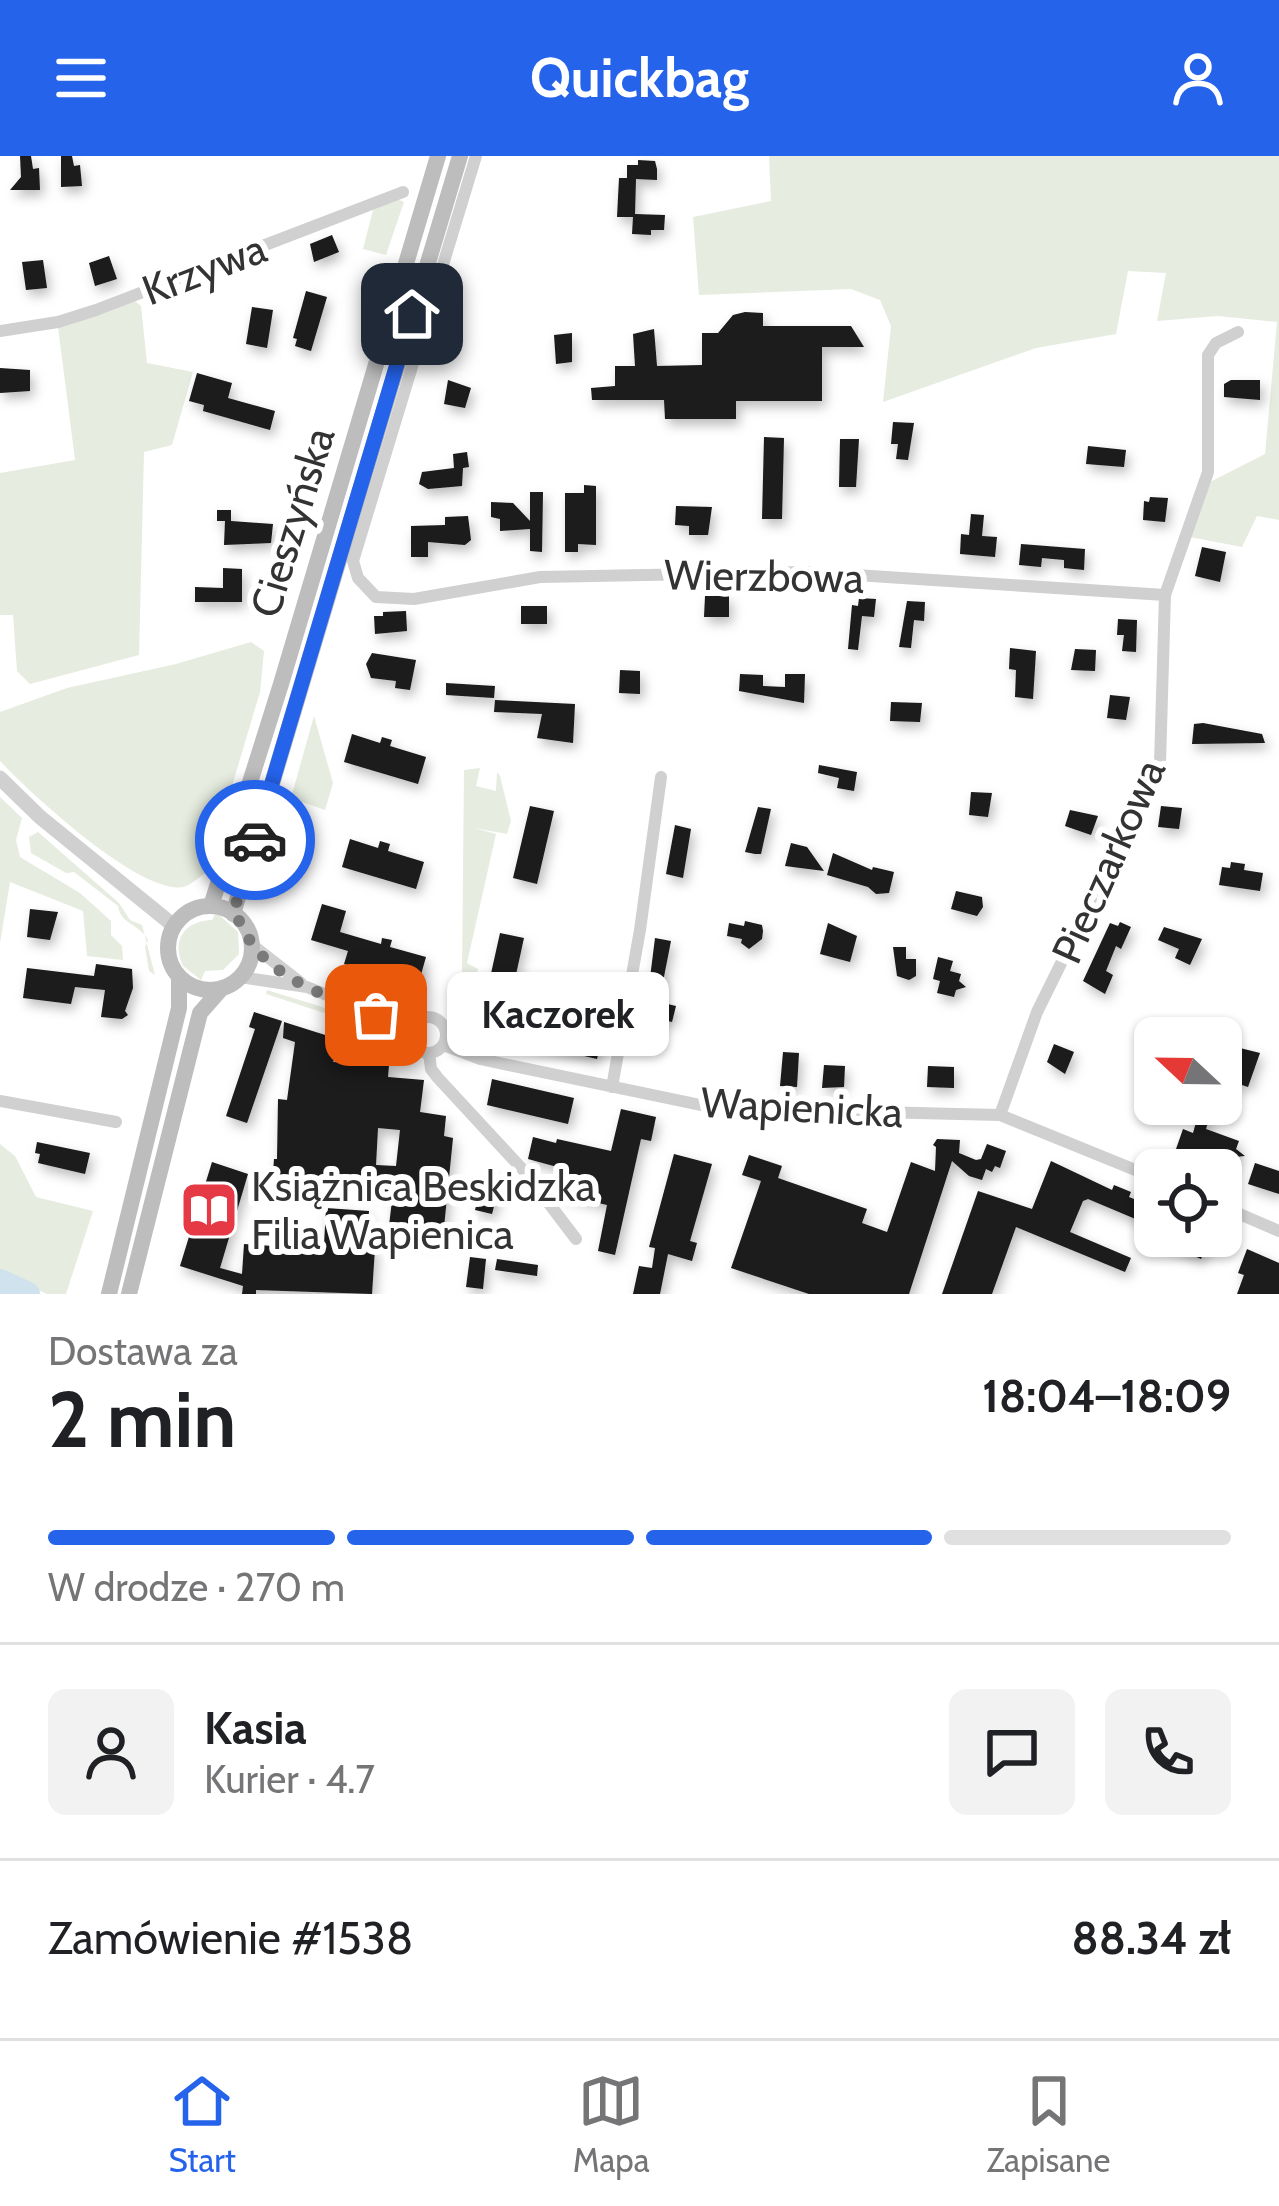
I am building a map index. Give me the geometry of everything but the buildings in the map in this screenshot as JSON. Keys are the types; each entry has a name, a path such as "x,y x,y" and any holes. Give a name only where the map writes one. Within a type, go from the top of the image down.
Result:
{"main road":[{"name":"Cieszyńska","path":"211,906 438,156"},
{"name":"Cieszyńska","path":"233,914 460,156"},
{"path":"129,1294 200,1013 248,965 251,944 242,922 211,906 184,915 174,926 167,947 179,977 199,989 222,988"},
{"path":"109,1294 178,1008 179,977"}],"street":[{"name":"Wierzbowa","path":"476,156 358,544 356,573 376,597 401,599 540,578 809,572 1140,597 1165,595"},
{"name":"Krzywa","path":"0,331 58,322 115,304 403,192"},
{"name":"Pieczarkowa","path":"1000,1115 1037,1012 1160,764 1165,595 1208,472 1208,356 1222,338 1238,332"},
{"path":"612,1087 661,777"},
{"path":"0,778 40,817 174,926"},
{"path":"251,944 307,987"},
{"path":"240,977 307,987 411,1029"},
{"path":"434,1018 444,1027 443,1045 429,1053 413,1046 411,1029 418,1020 434,1018"},
{"name":"Wapienicka","path":"443,1045 480,1059 741,1111 1000,1115 1134,1169"},
{"path":"429,1053 431,1070 525,1172 576,1239"},
{"path":"0,1101 116,1122"},
{"path":"1242,1215 1279,1231"}],"shaded area":[{"path":"769,156 1279,156 1279,520 1257,516 1242,547 1190,537 1210,482 1265,454 1277,322 1218,316 1157,321 1166,273 1128,271 1116,334 1036,348 883,402 891,326 880,300 851,289 699,295 693,217 771,201"},
{"path":"397,199 404,202 386,255 363,249 373,210"},
{"path":"135,301 141,306 147,363 193,372 172,445 144,452 139,655 30,684 17,671 13,615 0,615 0,473 75,460 58,327"},
{"path":"251,642 264,651 260,692 206,873 186,886 164,885 114,859 59,817 0,761 0,712 67,688"},
{"path":"314,716 333,783 325,810 291,798"},
{"path":"480,768 476,786 496,791 497,772 500,776 511,821 507,834 474,828 496,834 467,963 478,969 471,1004 459,1002 461,1012 451,1018 462,976 464,770"},
{"path":"0,797 22,818 16,840 20,857 80,893 111,921 111,935 122,946 123,960 87,956 83,911 10,882 0,943"},
{"path":"38,832 119,903 130,920 142,925 145,935 122,917 118,906 74,872 66,873 31,853 29,837"},
{"path":"216,912 238,932 239,954 223,970 205,971 201,980 183,966 180,941 187,928 212,920"},
{"path":"147,943 155,975 149,971"},
{"path":"267,990 359,1020 399,1044 383,1054 346,1020 266,994"},
{"path":"0,1144 15,1156 36,1197 93,1211 66,1294 47,1294 0,1273"}],"waterway":[{"path":"0,1281 28,1294"}],"way so far":[{"path":"255,840 233,914 248,932 251,944 307,987 376,1015"}],"place":[{"name":"Kaczorek","path":"376,1015"},
{"name":"Książnica Beskidzka Filia Wapienica","path":"209,1210"}],"route":[{"path":"255,840 412,314"}]}
